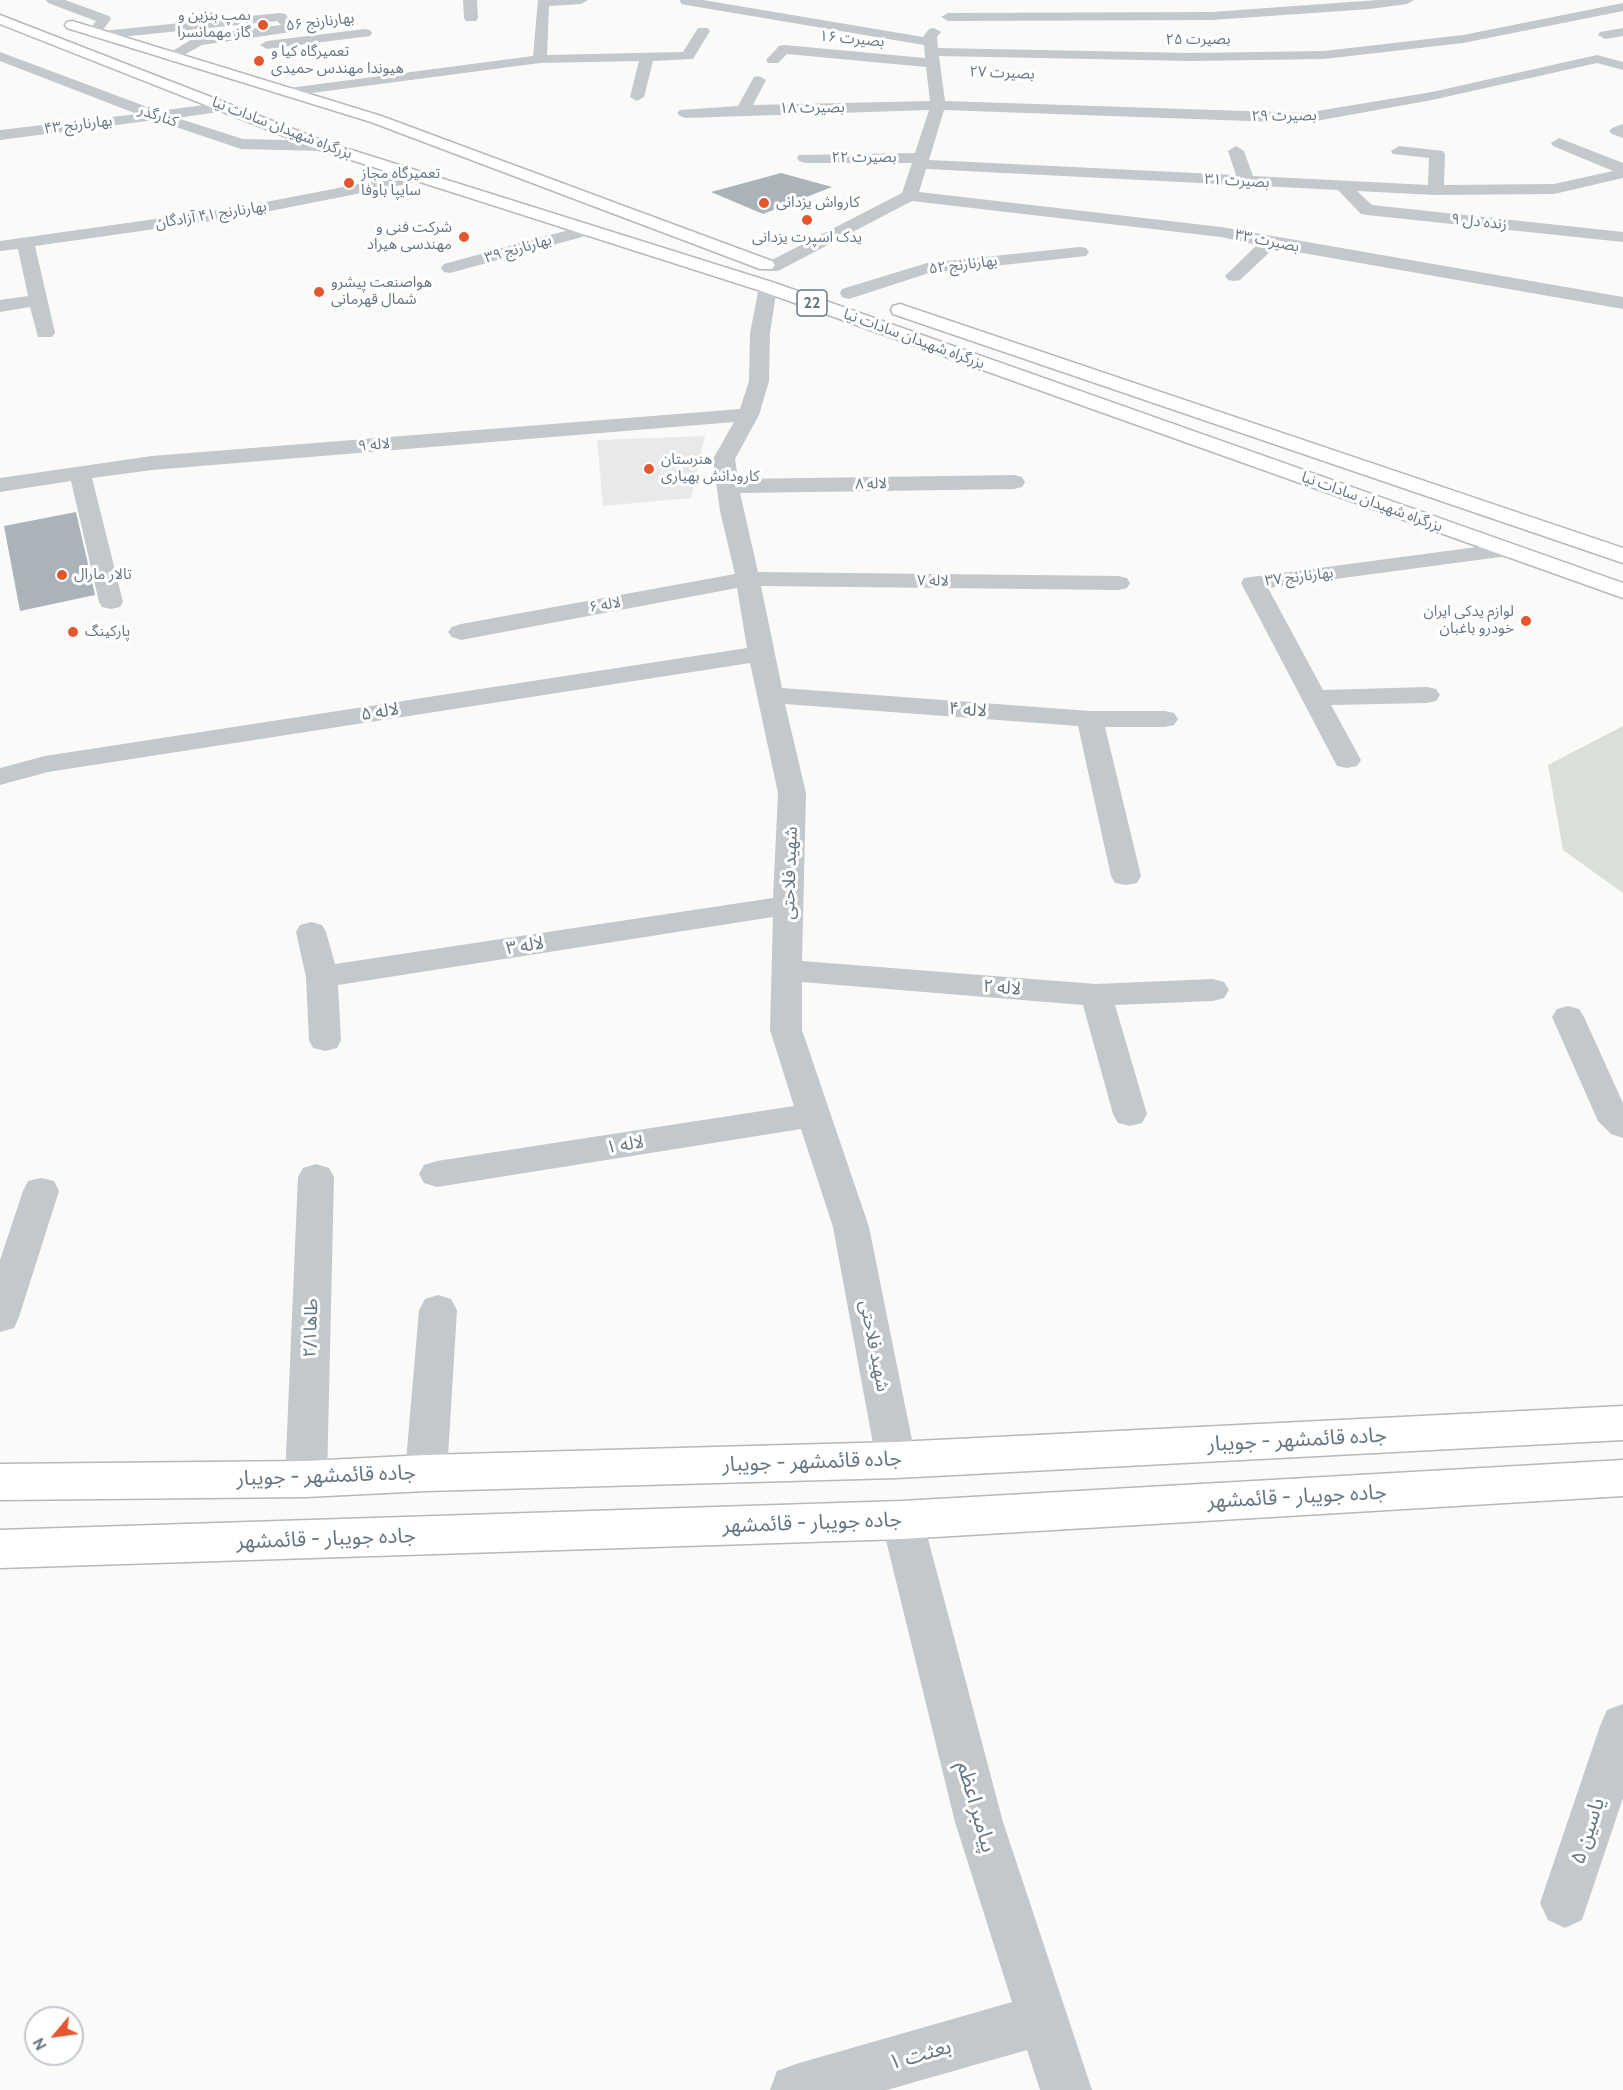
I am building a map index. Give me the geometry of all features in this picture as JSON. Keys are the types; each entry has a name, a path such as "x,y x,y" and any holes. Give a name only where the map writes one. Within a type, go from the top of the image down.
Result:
{"highway":[{"path":"0,2 32,12"},
{"name":"بزرگراه شهیدان سادات نیا","path":"52,19 289,92 425,137 770,277 1623,591"},
{"name":"بزرگراه شهیدان سادات نیا","path":"0,20 323,146 587,230 770,277 794,274"},
{"path":"172,57 223,82 318,112 329,116 332,120"},
{"path":"275,127 315,126"},
{"path":"425,137 377,142 380,150 499,188 587,230"},
{"name":"بزرگراه شهیدان سادات نیا","path":"827,285 1623,556"},
{"name":"جاده قائمشهر - جویبار","path":"0,1482 306,1479 426,1473 896,1460 1623,1423"},
{"name":"جاده جویبار - قائمشهر","path":"0,1549 902,1520 1623,1478"}],"street":[{"path":"53,0 104,19 98,34 280,16 291,28 224,36 197,42 172,57"},
{"path":"471,0 471,18"},
{"path":"540,59 543,2 581,0"},
{"path":"770,277 909,196 939,105 935,60 930,36 963,0"},
{"path":"948,17 1212,16 1370,5 1407,0"},
{"path":"1613,0 1623,5"},
{"path":"687,1 826,23 935,60"},
{"name":"بصیرت ۲۵","path":"935,60 1324,55 1463,39 1623,5"},
{"path":"214,22 224,36"},
{"path":"289,92 540,59 688,56 703,31"},
{"path":"1605,35 1623,32"},
{"name":"بهارنارنج ۵۶","path":"172,57 365,33"},
{"name":"بصیرت ۱۶","path":"773,60 784,49 935,60"},
{"name":"کنارگذر","path":"0,56 157,116 241,144 323,146"},
{"path":"637,97 647,57"},
{"name":"بصیرت ۲۹","path":"939,105 1305,118 1432,96 1597,59 1623,66"},
{"path":"743,110 759,80"},
{"path":"1080,110 1081,91"},
{"name":"بصیرت ۱۸","path":"685,113 939,105"},
{"name":"بهارنارنج ۴۳","path":"0,135 227,107"},
{"path":"1559,143 1623,171"},
{"path":"1400,150 1437,154 1436,190"},
{"path":"1236,151 1247,182"},
{"name":"بصیرت ۲۲","path":"806,158 921,161"},
{"name":"بصیرت ۳۱","path":"921,161 1247,182 1436,190 1554,189 1623,171"},
{"path":"1312,168 1319,186"},
{"name":"بهارنارنج ۴۱ آزادگان","path":"0,246 240,212 421,177"},
{"name":"زنده دل ۹","path":"1344,187 1367,210 1623,237"},
{"name":"بصیرت ۳۳","path":"909,196 1221,232 1623,303"},
{"path":"1155,224 1163,203"},
{"name":"بهارنارنج ۳۹","path":"450,268 587,230"},
{"path":"25,242 45,333"},
{"path":"1234,276 1270,242"},
{"name":"بهارنارنج ۵۲","path":"849,293 927,267 1080,252"},
{"name":"شهید فلاحتی","path":"770,277 760,333 759,381 749,415 724,459 730,511 748,579 761,654 772,695 792,793 786,1030 851,1227 896,1460"},
{"path":"0,306 38,300"},
{"name":"لاله ۹","path":"0,485 152,463 749,415"},
{"path":"80,473 111,602"},
{"name":"لاله ۸","path":"728,486 1014,482"},
{"name":"بهارنارنج ۳۷","path":"1347,760 1253,583 1507,550"},
{"name":"لاله ۷","path":"748,579 1118,583"},
{"name":"لاله ۶","path":"461,632 748,579"},
{"name":"لاله ۵","path":"0,777 45,764 761,654"},
{"name":"لاله ۴","path":"772,695 1090,719 1165,719"},
{"path":"1314,698 1427,695"},
{"path":"1090,719 1126,876"},
{"name":"لاله ۳","path":"322,977 789,905"},
{"path":"311,932 322,977 325,1040"},
{"name":"لاله ۲","path":"786,970 1096,995 1213,990"},
{"path":"1096,995 1130,1114"},
{"path":"1568,1017 1610,1112 1623,1125"},
{"name":"لاله ۱","path":"437,1174 813,1114"},
{"name":"طاها۲/۱","path":"306,1479 316,1177"},
{"path":"0,1317 41,1191"},
{"path":"426,1473 438,1310"},
{"name":"پیامبر اعظم","path":"902,1520 979,1822 1066,2090"},
{"name":"یاسین ۵","path":"1565,1903 1623,1726"},
{"name":"بعثت ۱","path":"796,2090 1043,2019"}],"shaded area":[{"name":"هنرستان کارودانش بهیاری","path":"705,436 691,498 603,506 597,440"},
{"path":"1623,726 1623,893 1563,850 1548,765"}],"building":[{"name":"کارواش یزدانی","path":"781,173 832,187 763,214 711,192"},
{"path":"76,512 95,595 20,611 4,526"}],"place":[{"name":"پمپ بنزین و گاز مهمانسرا","path":"263,25"},
{"name":"تعمیرگاه کیا و هیوندا مهندس حمیدی","path":"259,61"},
{"name":"تعمیرگاه مجاز سایپا باوفا","path":"349,183"},
{"name":"کارواش یزدانی","path":"764,203"},
{"name":"یدک اسپرت یزدانی","path":"807,220"},
{"name":"شرکت فنی و مهندسی هیراد","path":"464,237"},
{"name":"هواصنعت پیشرو شمال قهرمانی","path":"319,292"},
{"name":"هنرستان کارودانش بهیاری","path":"649,469"},
{"name":"تالار مارال","path":"62,575"},
{"name":"لوازم یدکی ایران خودرو باغبان","path":"1526,621"},
{"name":"پارکینگ","path":"73,632"}]}
